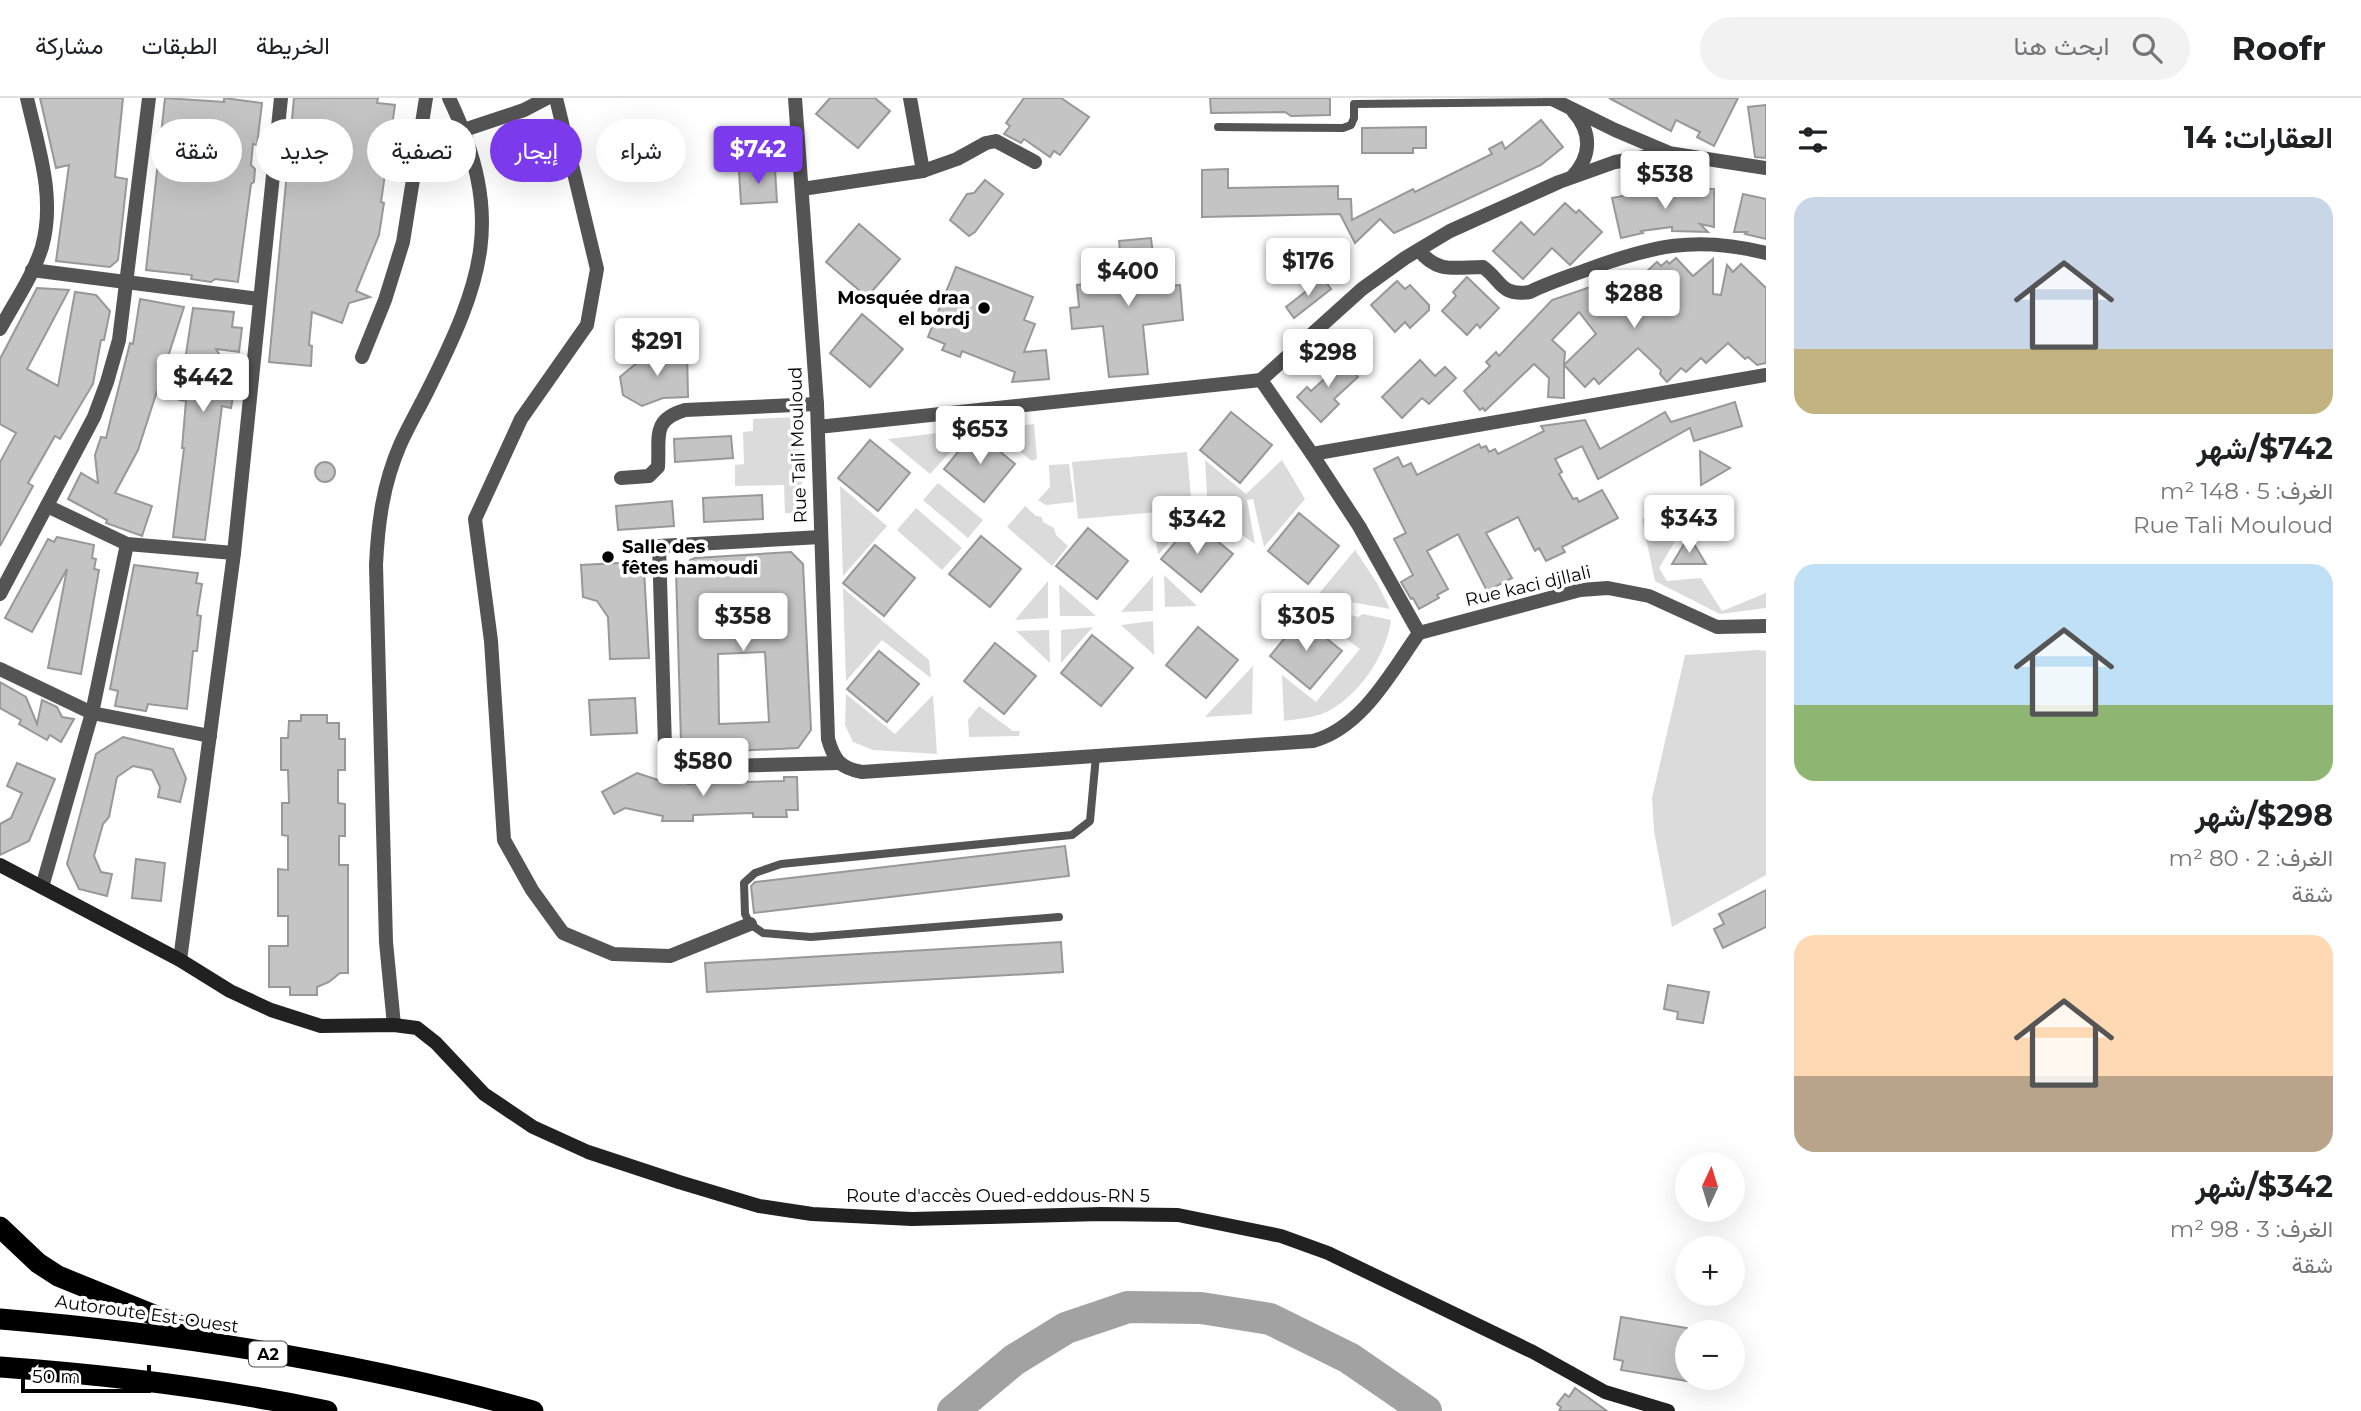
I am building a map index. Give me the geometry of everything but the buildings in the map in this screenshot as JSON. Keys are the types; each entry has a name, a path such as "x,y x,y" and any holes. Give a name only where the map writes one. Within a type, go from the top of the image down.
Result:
{"highway":[{"path":"0,1227 38,1263 58,1276 237,1349"},
{"name":"Autoroute Est-Ouest","path":"0,1319 96,1327 312,1360 488,1398 533,1411"},
{"path":"0,1367 73,1372 248,1395 327,1411"}],"main road":[{"name":"Route d'accès Oued-eddous-RN 5","path":"0,865 180,960 230,991 271,1010 321,1027 394,1025 416,1028 484,1094 533,1127 588,1152 679,1182 759,1206 812,1214 912,1219 1101,1214 1178,1215 1281,1236 1328,1254 1497,1335 1605,1392 1668,1411"}],"street":[{"path":"0,329 32,270 41,249 46,226 47,192 27,98"},
{"path":"0,594 94,417 107,382 119,340 149,98"},
{"path":"180,960 234,552 281,98"},
{"path":"362,357 385,300 403,242 426,98"},
{"path":"449,98 459,119"},
{"path":"476,126 523,110 547,98"},
{"path":"556,98 597,269 587,325 521,419 475,519 491,641 504,840 532,890 563,933 613,954 670,956 750,924"},
{"name":"Rue Tali Mouloud","path":"795,98 817,404 828,739 838,763"},
{"path":"910,98 923,171"},
{"path":"1559,103 1668,153 1766,168"},
{"path":"1559,103 1582,124 1587,140 1582,167 1572,177"},
{"path":"802,189 923,171 996,141 1035,163"},
{"path":"818,427 1261,380 1362,289 1450,231 1572,177 1615,162 1668,153"},
{"path":"394,1025 386,942 376,565 378,527 383,499 400,445 448,349 475,278 484,223 482,198 476,175"},
{"path":"1419,250 1429,263 1440,267 1483,267 1498,285 1518,293 1530,292 1650,248 1728,246 1766,253"},
{"path":"32,270 259,299"},
{"path":"1311,454 1766,374"},
{"path":"821,537 659,546 665,747 671,760 682,767 838,763 847,769 862,772 1326,738 1352,719 1380,689 1419,633 1359,526 1261,380"},
{"path":"621,478 649,476 657,467 659,429 668,415 685,410 817,404"},
{"path":"47,506 127,544 234,552"},
{"path":"41,887 92,713 127,544"},
{"name":"Rue kaci djllali","path":"1419,633 1580,590 1608,588 1649,596 1717,627 1766,626"},
{"path":"0,669 92,713 210,736"}],"lane":[{"path":"1219,127 1343,128 1351,125 1354,118 1354,101 1559,103"},
{"path":"1059,916 811,937 763,933 750,924 746,914 744,883 755,873 781,864 1072,835 1090,821 1096,756"}],"shaded area":[{"path":"799,417 803,513 785,513 784,485 735,486 735,465 744,464 743,432 753,431 753,419"},
{"path":"1034,424 1037,459 1032,461 991,429"},
{"path":"971,429 930,474 888,439"},
{"path":"1187,452 1192,509 1078,519 1072,462"},
{"path":"1205,460 1246,494 1282,460 1305,499 1264,547 1253,499 1247,500 1255,544 1208,512"},
{"path":"1069,464 1074,502 1046,505 1038,500 1050,487 1049,465"},
{"path":"938,483 983,520 968,538 923,500"},
{"path":"840,486 887,526 843,576"},
{"path":"1655,505 1676,540 1659,568 1667,581 1701,578 1722,611 1766,593 1766,608 1720,614 1655,581 1642,519 1653,514"},
{"path":"1025,506 1054,528 1056,535 1068,546 1052,566 1007,527"},
{"path":"916,508 962,548 942,570 897,530"},
{"path":"1153,522 1186,522 1158,555 1158,554"},
{"path":"1355,550 1377,583 1390,609 1317,596"},
{"path":"1164,575 1197,606 1165,607"},
{"path":"1153,576 1153,611 1121,612"},
{"path":"1048,581 1048,618 1015,620"},
{"path":"1059,584 1096,616 1060,616"},
{"path":"843,588 929,660 931,678 882,640 846,681"},
{"path":"1320,606 1358,617 1363,614 1391,620 1388,634 1368,675 1347,698 1322,714 1284,721 1282,675 1316,702 1360,649 1314,615"},
{"path":"1153,621 1154,655 1121,625"},
{"path":"1093,627 1061,663 1061,630"},
{"path":"1049,630 1050,663 1016,631"},
{"path":"1766,651 1766,875 1672,927 1654,831 1652,798 1685,655"},
{"path":"1253,666 1252,714 1205,717"},
{"path":"846,694 895,734 933,695 937,754 873,750 853,742 845,725"},
{"path":"979,706 1013,731 1020,731 1019,736 969,737 968,720"}],"waterway":[{"path":"953,1411 1014,1360 1066,1328 1128,1307 1201,1308 1270,1319 1349,1358 1426,1411"}],"place":[{"name":"Mosquée draa el bordj","path":"984,308"},
{"name":"Salle des fêtes hamoudi","path":"608,557"}]}
